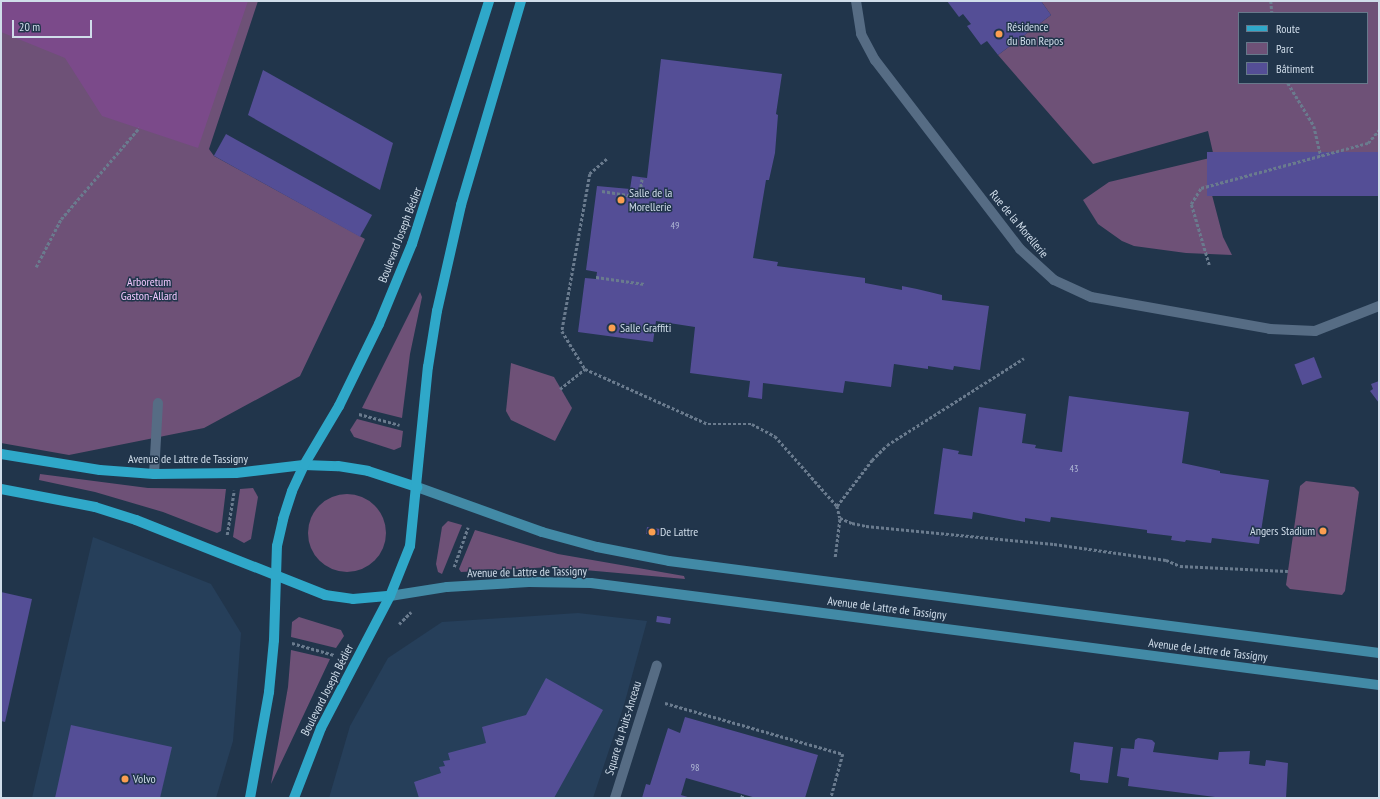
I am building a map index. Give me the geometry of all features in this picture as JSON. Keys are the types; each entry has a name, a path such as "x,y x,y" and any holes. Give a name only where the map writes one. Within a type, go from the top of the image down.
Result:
{"main road":[{"name":"Boulevard Joseph Bédier","path":"276,577 277,546 292,490 304,465 360,365 412,244 489,1"},
{"path":"417,487 428,367 437,311 461,205 521,1"},
{"name":"Avenue de Lattre de Tassigny","path":"1,454 100,470 154,474 236,473 304,465 338,466 368,471 417,487"},
{"name":"Boulevard Joseph Bédier","path":"294,798 321,728 390,596 410,546 417,487"},
{"path":"1,489 95,506 129,517 276,577 325,595 353,599 390,596"},
{"path":"250,798 269,692 276,577"}],"street":[{"name":"Rue de la Morellerie","path":"856,1 861,34 875,60 1020,249 1054,280 1091,296 1270,329 1315,331 1379,306"},
{"path":"154,474 158,403"},
{"name":"Avenue de Lattre de Tassigny","path":"417,487 542,532 597,547 669,561 1379,653"},
{"name":"Avenue de Lattre de Tassigny","path":"390,596 447,587 529,582 591,583 1379,685"},
{"name":"Square du Puits-Anceau","path":"615,798 656,665"}],"path":[{"path":"1271,1 1272,12"},
{"path":"1289,84 1314,126 1321,156"},
{"path":"36,267 61,219 139,128"},
{"path":"1209,265 1191,204 1201,188 1368,143 1379,130"},
{"path":"607,159 590,174 562,332 585,369 708,424 752,424 775,436 837,506 840,518 835,557"},
{"path":"602,191 639,197 642,179"},
{"path":"596,277 645,284"},
{"path":"837,506 872,460 887,445 1024,358"},
{"path":"560,388 585,369"},
{"path":"359,414 400,425"},
{"path":"227,536 234,488"},
{"path":"840,518 866,526 1054,544 1166,560 1180,566 1288,571"},
{"path":"452,573 468,527"},
{"path":"394,628 414,609"},
{"path":"291,643 334,655"},
{"path":"660,702 843,754 831,798"},
{"path":"741,798 743,794"}],"shaded area":[{"path":"1,1 248,1 198,148 102,116 65,58 1,32"},
{"path":"93,537 211,584 241,633 233,741 216,798 32,798"},
{"path":"578,613 647,621 624,705 593,798 329,798 350,726 388,658 442,622"}],"green space":[{"name":"Arboretum Gaston-Allard","path":"1,1 258,1 209,149 214,156 365,239 300,376 204,428 69,455 1,443"},
{"path":"1041,1 1379,1 1379,152 1212,195 1223,237 1232,255 1186,253 1134,246 1122,241 1098,224 1083,200 1109,182 1214,157 1208,131 1093,164 998,55 1051,15"},
{"path":"420,292 422,297 410,354 402,418 362,408"},
{"path":"511,363 554,377 572,408 555,441 511,420 506,411"},
{"path":"357,419 403,431 401,447 394,450 354,437 350,430"},
{"path":"40,474 148,488 226,489 221,531 217,533 163,512 95,492 39,480"},
{"name":"Angers Stadium","path":"1306,481 1354,487 1359,492 1345,591 1342,595 1290,589 1286,585 1300,486"},
{"path":"253,488 258,497 251,539 244,543 233,537 240,489"},
{"path":"347,494 362,497 369,501 379,511 383,518 386,533 383,548 379,555 369,565 362,569 347,572 332,569 325,565 315,555 311,548 308,533 311,518 315,511 325,501 332,497"},
{"path":"448,521 462,525 442,574 438,572 436,564 442,527"},
{"path":"475,530 558,554 684,576 685,579 551,567 461,572 459,569"},
{"path":"299,617 341,630 344,636 336,648 291,637 292,622"},
{"path":"291,650 330,659 271,784 288,687"}],"building":[{"name":"Résidence du Bon Repos","path":"947,1 1041,1 1051,15 998,55 987,41 981,45 967,26 971,24 963,14 959,17"},
{"path":"661,59 782,74 776,114 778,115 775,153 769,180 766,180 753,258 778,262 777,266 865,278 865,283 902,290 902,286 917,289 942,295 942,300 989,306 980,370 954,366 953,370 928,366 928,369 894,364 891,387 845,381 843,393 763,383 762,399 748,397 750,381 690,373 695,327 656,321 653,342 578,332 585,278 596,279 597,272 586,270 597,186 630,189 632,176 647,178"},
{"path":"263,70 393,143 380,190 248,115"},
{"path":"226,134 372,215 360,237 214,156"},
{"path":"1207,152 1379,152 1379,196 1207,196"},
{"path":"1314,357 1322,378 1302,385 1294,365"},
{"path":"1379,381 1379,403 1370,391 1373,389 1371,384"},
{"path":"1069,396 1189,412 1182,463 1220,471 1220,473 1269,480 1259,544 1212,538 1211,543 1186,540 1185,542 1171,540 1172,536 1147,533 1147,530 1051,517 1050,522 1025,518 1025,522 973,512 972,519 934,514 943,448 959,451 958,454 972,456 979,407 1026,414 1022,443 1036,445 1035,448 1062,452"},
{"path":"647,527 660,529 659,535 646,534"},
{"path":"1,592 32,599 5,722 1,721"},
{"path":"657,616 671,618 670,624 656,622"},
{"path":"546,678 603,710 554,798 419,798 414,782 441,773 439,767 445,766 443,761 450,760 448,753 486,743 482,727 526,715"},
{"path":"685,717 818,755 805,798 756,798 686,778 681,795 691,798 642,798 646,784 650,785 668,728 680,733"},
{"path":"71,725 172,747 160,798 55,798"},
{"path":"1138,738 1152,740 1155,743 1153,752 1218,760 1219,752 1250,751 1249,764 1265,766 1266,760 1288,763 1286,798 1223,798 1128,786 1129,778 1117,776 1121,748 1134,749 1135,740"},
{"path":"1074,742 1113,747 1108,783 1080,780 1080,774 1070,772"}],"place":[{"name":"Résidence du Bon Repos","path":"999,34"},
{"name":"Salle de la Morellerie","path":"621,200"},
{"name":"Salle Graffiti","path":"612,328"},
{"name":"Angers Stadium","path":"1323,531"},
{"name":"De Lattre","path":"652,532"},
{"name":"Volvo","path":"125,779"}]}
